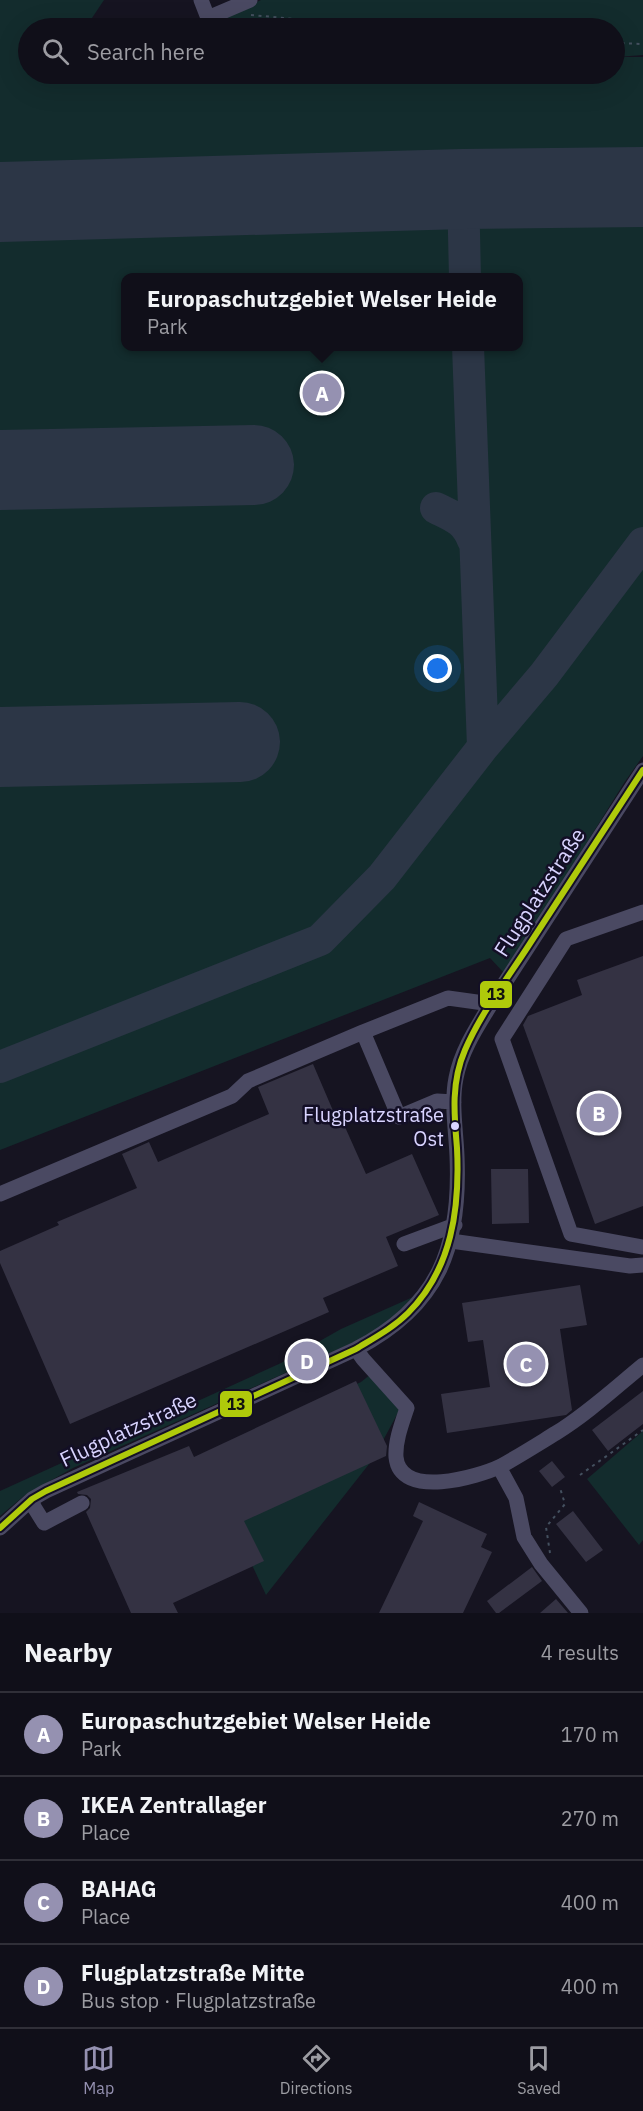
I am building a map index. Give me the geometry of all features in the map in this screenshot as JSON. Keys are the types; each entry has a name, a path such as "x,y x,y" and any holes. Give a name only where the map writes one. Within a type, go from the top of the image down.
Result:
{"street":[{"path":"201,0 208,18 248,7"},
{"name":"Flugplatzstraße","path":"0,1528 32,1499 68,1479 356,1349 387,1331 414,1308 433,1284 451,1242 455,1225 458,1167 454,1102 455,1080 461,1060 472,1035 491,1004 643,770"},
{"path":"643,912 566,939 502,1039 571,1234 643,1247"},
{"path":"0,1194 232,1096 248,1081 448,998 491,1004"},
{"path":"363,1032 399,1117 437,1101 454,1102"},
{"path":"404,1244 455,1225"},
{"path":"451,1242 630,1266 643,1265"},
{"path":"356,1349 407,1408 399,1434 396,1459 411,1479 428,1484 463,1478 499,1467 558,1432 643,1365"},
{"path":"499,1467 516,1498 524,1537 541,1564 581,1613"},
{"path":"32,1499 44,1523 82,1503"}],"path":[{"path":"248,7 325,18"},
{"path":"625,43 643,44"},
{"path":"580,1475 643,1430"},
{"path":"541,1564 550,1555 546,1527 566,1504 560,1488"}],"green space":[{"path":"0,0 104,0 92,18 18,18 18,84 625,84 625,57 643,57 643,756 505,974 490,958 0,1150"},
{"path":"261,0 643,0 643,55 625,56 625,18 221,18"},
{"path":"413,1297 370,1335 73,1468 25,1495 0,1516 0,1491 281,1363 341,1329"},
{"path":"371,1374 400,1409 373,1459 266,1595 201,1456 361,1382"},
{"path":"643,1431 643,1540 639,1545 587,1479"}],"building":[{"path":"643,956 643,1206 595,1224 523,1025 528,1016 582,995 577,980"},
{"path":"313,1064 337,1120 341,1118 366,1174 412,1154 439,1215 386,1237 398,1266 323,1298 329,1312 70,1424 0,1263 0,1251 59,1225 57,1222 137,1188 122,1154 149,1142 158,1162 269,1114 258,1087"},
{"path":"491,1169 528,1169 529,1223 492,1224"},
{"path":"580,1285 587,1325 560,1329 572,1410 566,1415 447,1433 441,1394 490,1387 483,1340 468,1342 462,1303"},
{"path":"356,1381 387,1446 386,1456 244,1521 264,1561 173,1603 178,1613 131,1613 86,1512 90,1508 91,1499 77,1492 189,1446 194,1457"},
{"path":"643,1391 643,1424 608,1451 592,1430"},
{"path":"552,1461 565,1477 552,1487 539,1471"},
{"path":"419,1502 487,1534 481,1547 492,1552 463,1613 379,1613 423,1521 413,1516"},
{"path":"573,1511 603,1550 586,1562 556,1524"},
{"path":"532,1567 542,1581 496,1613 487,1601"},
{"path":"556,1599 568,1613 540,1613"}],"taxiway":[{"path":"463,189 465,273"},
{"path":"0,1067 320,940 382,877 483,747 468,351"},
{"path":"436,508 463,523 473,540"},
{"path":"483,747 544,675 643,543"}],"runway":[{"path":"0,202 463,189 643,187"},
{"path":"0,470 254,465"},
{"path":"0,747 240,742"}],"transit line":[{"name":"13","path":"0,1528 32,1499 46,1491 356,1349 396,1323 423,1296 444,1257 454,1215 458,1171 455,1098 457,1074 465,1050 495,996 643,770"}],"place":[{"name":"Europaschutzgebiet Welser Heide","path":"322,393"},
{"name":"IKEA Zentrallager","path":"599,1113"},
{"name":"Flugplatzstraße Ost","path":"455,1126"},
{"name":"Flugplatzstraße Mitte","path":"307,1361"},
{"name":"BAHAG","path":"526,1364"}]}
